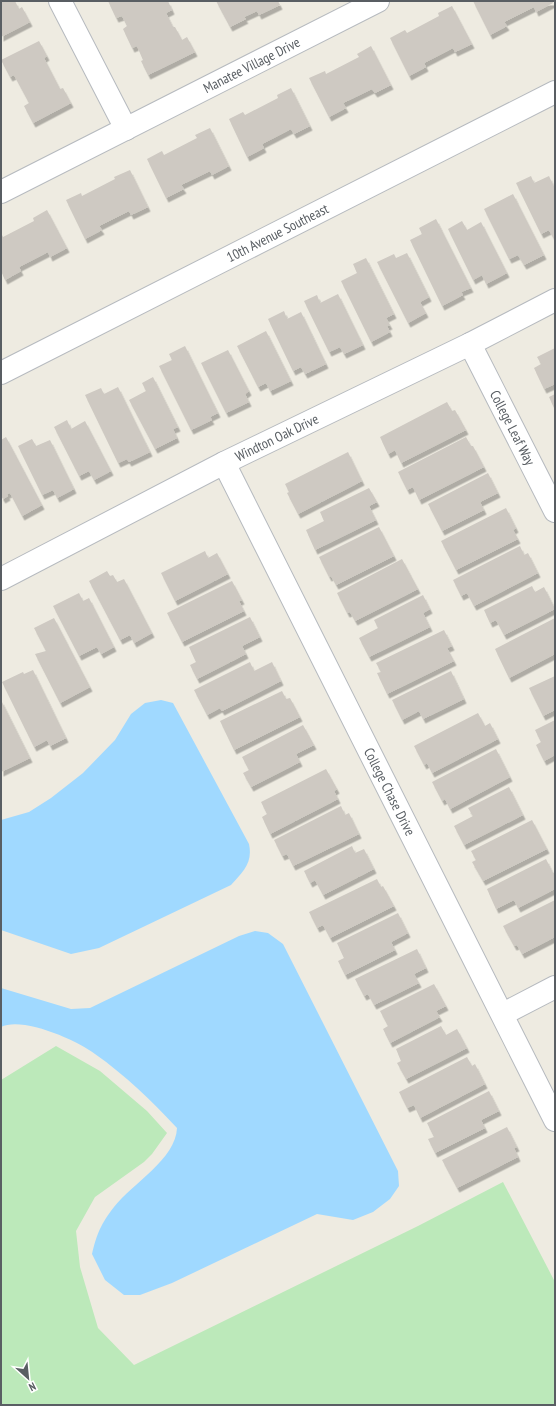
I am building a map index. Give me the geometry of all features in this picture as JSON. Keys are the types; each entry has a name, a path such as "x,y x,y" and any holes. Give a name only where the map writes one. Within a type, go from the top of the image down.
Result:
{"street":[{"path":"60,1 126,129"},
{"name":"Manatee Village Drive","path":"1,192 378,1"},
{"name":"10th Avenue Southeast","path":"1,374 555,92"},
{"name":"Windton Oak Drive","path":"1,579 224,463 470,344 555,300"},
{"name":"College Leaf Way","path":"470,344 555,511"},
{"name":"College Chase Drive","path":"224,463 555,1120"},
{"path":"502,1014 555,987"}],"green space":[{"path":"56,1046 100,1071 147,1111 167,1133 152,1154 144,1162 95,1197 76,1231 80,1267 98,1328 134,1365 418,1226 503,1182 555,1282 555,1405 1,1405 1,1080"}],"water":[{"path":"161,700 173,703 249,844 250,857 246,867 231,885 99,948 71,954 1,930 1,820 29,812 51,798 83,773 115,740 131,714 145,703"},
{"path":"255,931 268,933 283,944 398,1171 399,1186 390,1199 373,1212 353,1220 317,1214 172,1283 140,1295 124,1295 105,1280 92,1254 96,1240 100,1229 114,1207 161,1161 169,1150 175,1139 177,1128 128,1080 87,1048 63,1036 35,1027 10,1024 1,1027 1,988 71,1009 90,1008 239,936"}],"building":[{"path":"1,1 15,1 19,9 22,7 30,22 1,37"},
{"path":"108,1 168,1 172,10 166,13 173,27 175,27 182,40 187,37 195,52 148,75 141,61 143,60 137,46 132,48 123,29 127,26 122,16 116,18"},
{"path":"216,1 278,1 280,5 259,15 257,11 244,17 246,19 230,27"},
{"path":"473,1 552,1 553,3 536,12 534,7 504,22 507,26 490,35"},
{"path":"452,6 472,44 455,52 453,48 424,63 426,67 409,76 390,38 405,30 407,33 439,16 438,13"},
{"path":"39,41 47,56 44,58 60,89 63,88 71,103 33,123 24,106 29,103 14,75 10,77 1,60"},
{"path":"371,46 391,85 375,93 372,89 343,103 346,108 329,117 309,78 325,71 326,74 359,57 357,54"},
{"path":"291,88 310,126 294,134 291,129 262,144 264,148 247,157 229,119 243,112 245,115 278,98 277,95"},
{"path":"210,128 229,166 212,175 210,171 181,185 184,189 166,198 147,159 162,151 164,155 197,138 195,135"},
{"path":"130,170 148,207 131,215 129,211 99,226 102,230 85,239 66,200 81,193 82,196 115,179 114,177"},
{"path":"531,176 534,183 549,176 555,189 555,241 549,230 541,234 516,183"},
{"path":"513,194 544,255 524,265 518,255 509,259 484,209"},
{"path":"47,210 67,248 50,257 48,252 19,267 21,271 5,280 1,271 1,233 3,237 34,221 33,218"},
{"path":"436,219 471,288 461,292 463,295 442,306 410,240 422,234 419,228"},
{"path":"462,221 467,230 481,222 507,273 486,284 482,275 473,280 448,229"},
{"path":"407,253 429,297 420,302 426,313 408,323 377,262 394,254 396,258"},
{"path":"366,258 394,314 386,318 390,325 387,326 390,332 371,342 341,281 357,273 353,264"},
{"path":"338,294 363,345 344,354 340,347 329,352 304,301 317,295 320,303"},
{"path":"284,311 287,319 301,312 326,364 305,374 301,367 293,371 268,319"},
{"path":"266,331 291,381 270,391 266,383 258,387 237,346"},
{"path":"185,346 218,413 210,417 212,420 191,430 159,366 172,360 169,354"},
{"path":"555,348 555,384 544,389 534,368 541,364 537,357"},
{"path":"228,350 249,391 245,394 249,402 226,413 201,363"},
{"path":"153,377 178,427 173,429 177,438 155,449 129,400 146,391 142,383"},
{"path":"118,387 150,452 129,462 127,459 118,463 85,395 101,388 104,394"},
{"path":"555,394 555,410 549,397"},
{"path":"447,402 452,411 455,410 466,430 401,463 395,450 388,454 380,437"},
{"path":"67,420 71,429 85,421 111,471 94,480 89,471 79,476 54,427"},
{"path":"6,437 42,505 22,516 10,493 3,499 1,496 1,440"},
{"path":"466,437 471,446 473,446 484,467 419,500 413,487 407,490 398,472"},
{"path":"32,439 36,446 50,440 74,489 57,498 53,490 42,495 18,446"},
{"path":"348,452 362,481 298,514 287,493 289,492 285,484"},
{"path":"488,473 498,493 480,502 484,510 442,531 428,504"},
{"path":"369,488 377,502 369,506 376,520 315,550 306,530 324,521 320,512"},
{"path":"506,508 516,528 513,530 518,539 456,570 441,541"},
{"path":"379,527 394,556 336,585 331,576 329,577 319,557"},
{"path":"520,546 524,555 528,553 538,573 474,606 467,593 461,596 453,580"},
{"path":"205,551 208,558 217,553 228,574 175,601 161,573"},
{"path":"402,559 418,589 355,621 350,612 347,613 337,593"},
{"path":"107,571 110,576 113,575 117,582 124,579 152,633 134,643 130,635 120,640 89,581"},
{"path":"232,581 242,600 239,601 244,611 182,642 167,613"},
{"path":"532,586 535,592 544,587 555,609 504,635 496,620 490,623 484,610"},
{"path":"79,593 83,601 89,598 114,647 101,654 97,647 79,656 53,606"},
{"path":"423,595 430,609 423,613 430,627 369,657 359,638 378,628 374,620"},
{"path":"250,617 260,637 242,646 246,654 197,679 190,665 196,662 189,647"},
{"path":"54,618 90,687 60,703 35,654 46,651 34,628"},
{"path":"555,618 555,654 509,678 495,649"},
{"path":"444,630 452,646 447,648 454,661 387,694 377,673 381,672 376,663"},
{"path":"250,662 254,671 272,662 281,681 222,711 220,708 207,715 194,690"},
{"path":"33,670 66,738 50,746 47,740 34,747 2,682 23,672 24,674"},
{"path":"451,671 464,699 423,719 419,711 402,720 392,700"},
{"path":"555,676 555,710 543,716 529,688"},
{"path":"282,691 286,699 290,698 300,717 234,750 220,721"},
{"path":"1,700 30,758 1,772"},
{"path":"478,713 485,726 490,723 498,739 432,773 427,763 424,765 414,746"},
{"path":"555,720 555,755 544,761 536,745 541,742 535,730"},
{"path":"303,725 314,745 296,754 300,762 251,787 243,773 249,770 242,757"},
{"path":"496,749 510,777 450,809 445,799 442,801 432,782"},
{"path":"326,769 337,789 334,791 338,799 270,834 262,817 267,814 261,802"},
{"path":"509,787 523,815 464,845 454,826 473,816 468,808"},
{"path":"341,806 345,815 349,813 359,834 293,866 287,854 282,856 274,840"},
{"path":"532,820 547,849 483,881 472,862 476,860 471,851"},
{"path":"352,846 355,853 364,849 374,869 323,895 315,880 310,883 304,871"},
{"path":"546,859 553,873 555,872 555,889 518,908 514,900 496,909 487,889"},
{"path":"377,879 381,887 383,886 394,906 330,938 323,925 317,928 309,912"},
{"path":"555,900 555,937 522,954 517,945 514,946 503,926"},
{"path":"398,913 408,933 391,942 395,950 345,975 338,961 344,958 337,943"},
{"path":"417,949 426,968 414,974 419,983 374,1005 368,994 364,996 355,979"},
{"path":"434,984 446,1006 436,1011 440,1017 390,1043 383,1029 388,1026 380,1011"},
{"path":"441,1026 446,1035 457,1029 467,1048 406,1079 397,1063 401,1061 396,1049"},
{"path":"467,1057 472,1066 475,1064 485,1084 420,1118 414,1105 407,1108 399,1092"},
{"path":"489,1091 499,1111 481,1120 485,1128 435,1153 428,1139 434,1137 427,1123"},
{"path":"507,1127 517,1147 514,1148 518,1157 457,1188 442,1160"}]}
